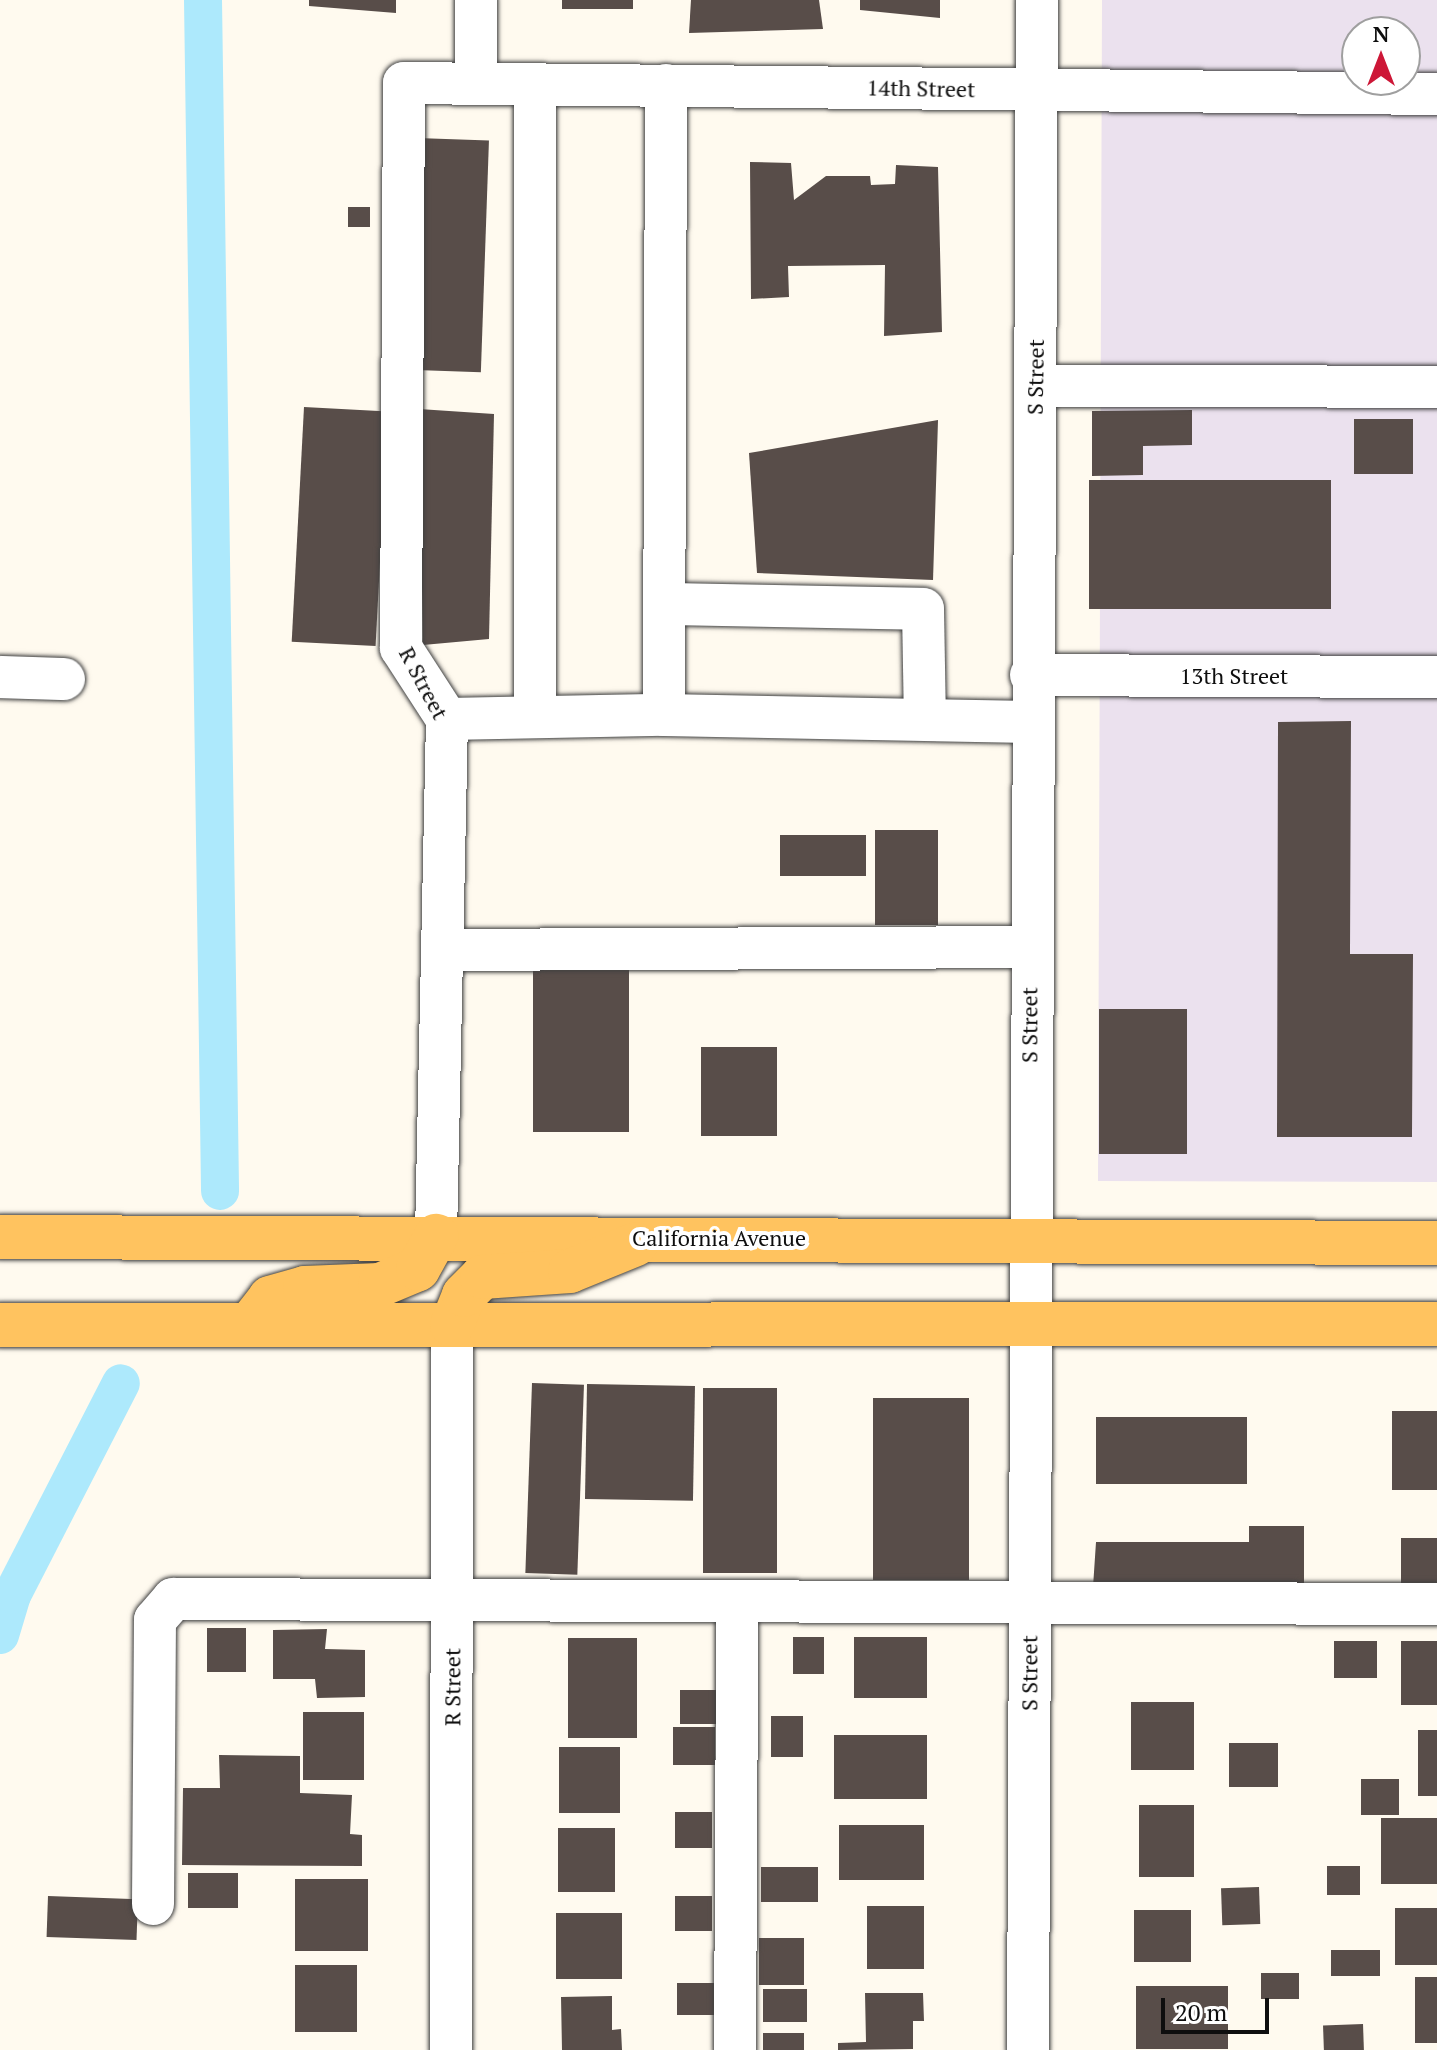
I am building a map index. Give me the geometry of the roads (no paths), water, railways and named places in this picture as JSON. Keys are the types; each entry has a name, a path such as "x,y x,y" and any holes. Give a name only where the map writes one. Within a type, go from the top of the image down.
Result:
{"main road":[{"path":"250,1324 270,1298 305,1288 380,1285 418,1269 436,1236"},
{"name":"California Avenue","path":"0,1237 1028,1238 1437,1243"},
{"path":"452,1325 464,1295 482,1277 570,1271 648,1238"},
{"path":"0,1325 1437,1324"}],"street":[{"path":"476,0 476,83"},
{"name":"S Street","path":"1028,2050 1028,1238 1037,0"},
{"name":"14th Street","path":"404,83 1437,94"},
{"name":"R Street","path":"404,83 401,648 447,719 436,1236"},
{"path":"535,84 535,715"},
{"path":"664,715 666,85"},
{"path":"1036,386 1437,387"},
{"path":"665,604 923,609 925,719"},
{"name":"13th Street","path":"1031,675 1437,677"},
{"path":"0,677 64,679"},
{"path":"447,719 664,715 1031,722"},
{"path":"443,950 1030,947"},
{"name":"R Street","path":"451,2050 452,1325"},
{"path":"153,1904 155,1620 173,1599 452,1604 1437,1604"},
{"path":"735,2050 737,1604"}],"waterway":[{"path":"203,0 220,1191"},
{"path":"0,1635 12,1595 121,1383"}]}
